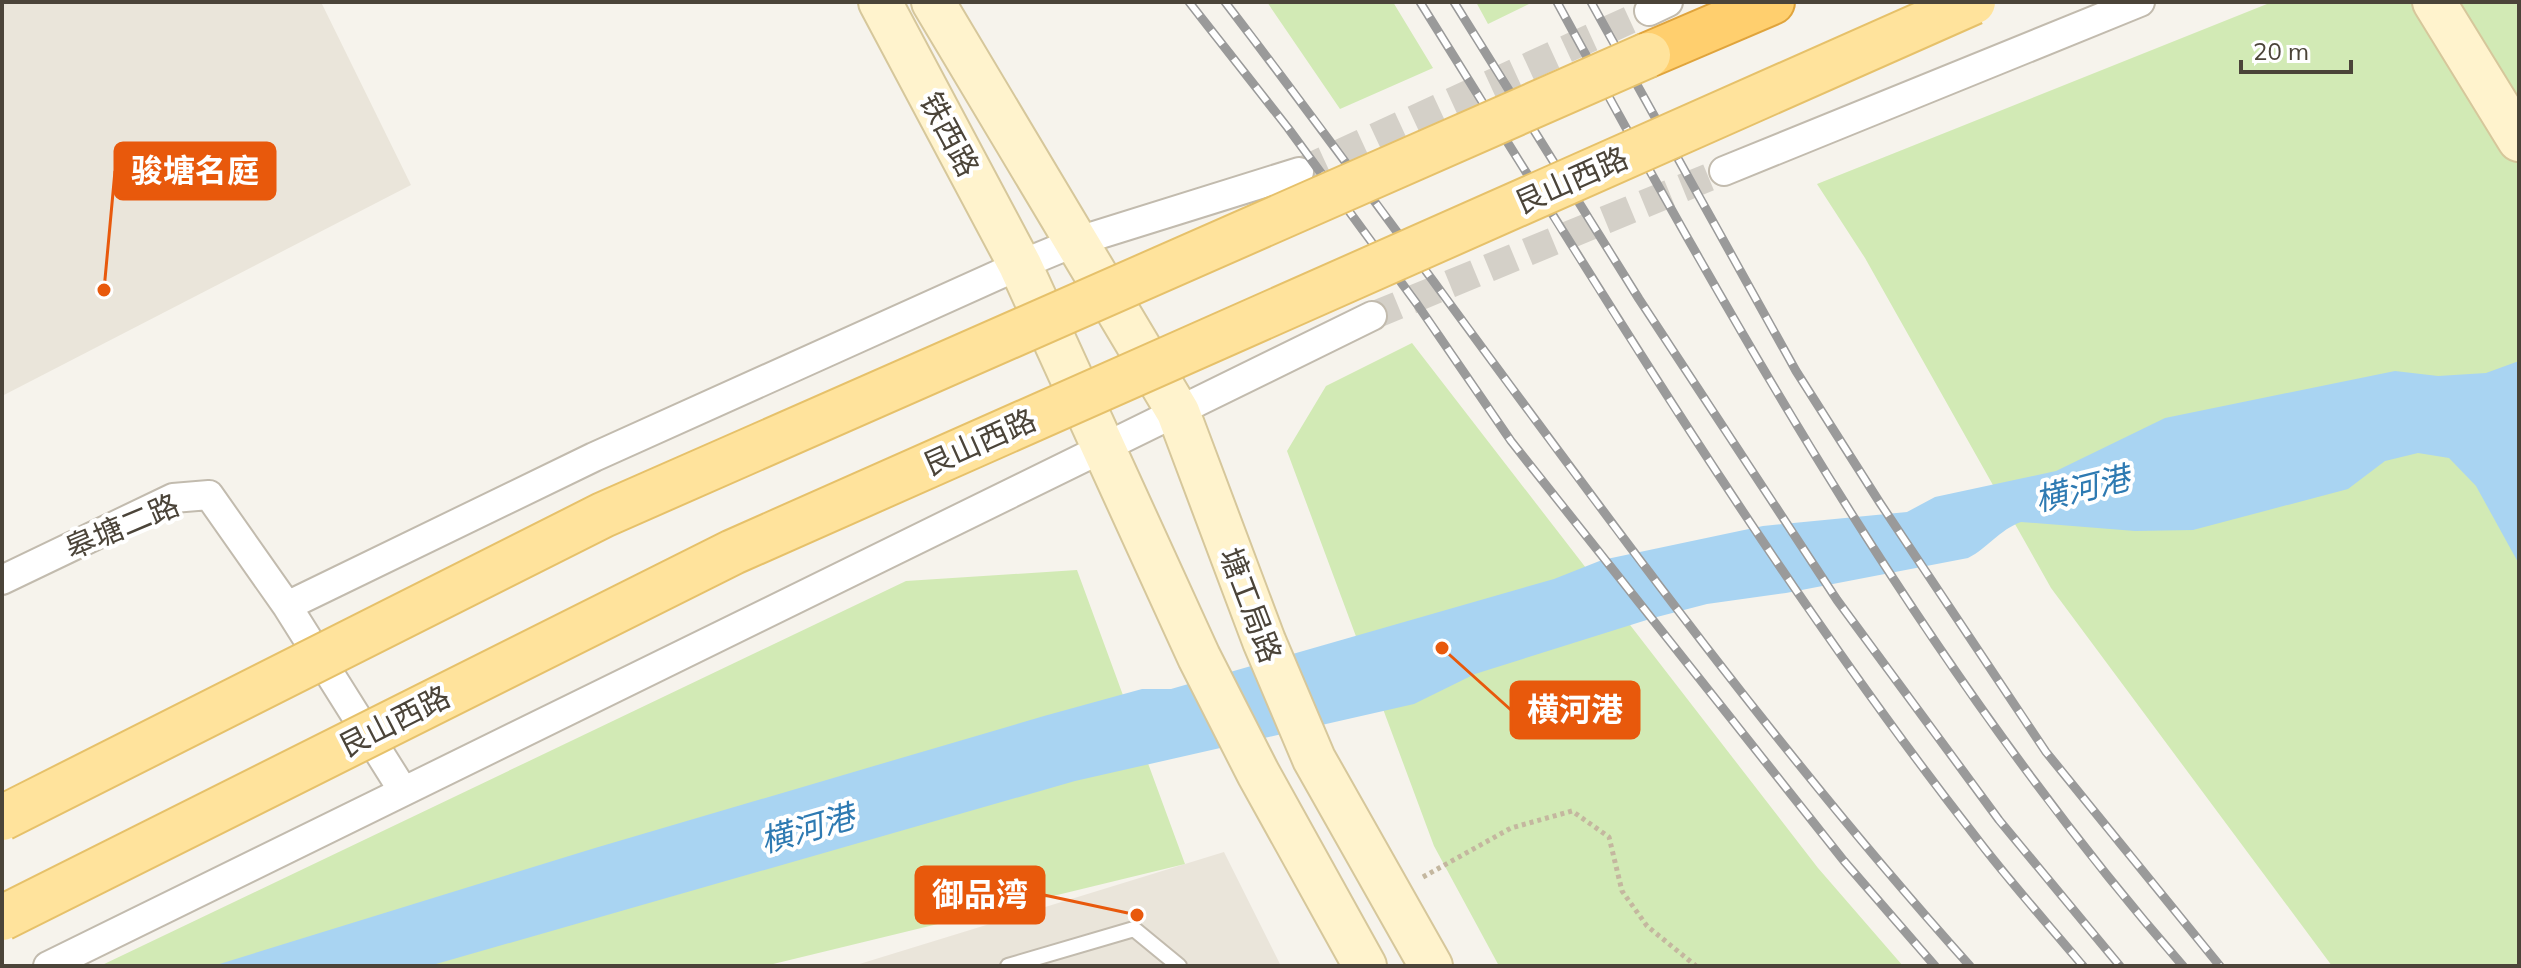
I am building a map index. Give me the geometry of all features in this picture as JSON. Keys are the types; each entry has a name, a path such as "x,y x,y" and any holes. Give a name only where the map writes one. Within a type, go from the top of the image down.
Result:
{"highway":[{"path":"1648,55 1772,2"}],"main road":[{"name":"铁西路","path":"880,2 1020,265"},
{"name":"铁西路","path":"933,2 1078,241"},
{"name":"艮山西路","path":"2,918 733,552 1973,2"},
{"path":"2434,2 2519,140"},
{"path":"2,818 603,515 1648,55"},
{"name":"塘工局路","path":"1078,241 1178,412 1264,641 1314,759 1431,966"},
{"path":"1020,265 1199,657 1258,773 1365,966"}],"street":[{"path":"1724,171 2140,2"},
{"path":"402,789 287,606 594,457 1020,265 1078,241 1299,172"},
{"name":"艮山西路","path":"48,966 402,789 1106,450 1372,316"},
{"name":"皋塘二路","path":"2,580 173,498 209,495 287,606"}],"lane":[{"path":"1008,966 1134,929 1179,966"}],"path":[{"path":"1390,896 1511,828 1572,811 1609,837 1622,891 1647,926 1696,966"}],"shaded area":[{"path":"2,2 321,2 411,185 2,396"},
{"path":"1224,852 1281,966 853,966"}],"green space":[{"path":"1267,2 1393,2 1433,68 1340,109"},
{"path":"1476,2 1533,2 1488,24"},
{"path":"2272,2 2519,2 2519,966 2332,966 2051,588 1865,258 1817,184"},
{"path":"1412,343 1818,868 1903,966 1499,966 1434,846 1287,451 1326,386"},
{"path":"1077,570 1185,864 765,966 100,966 906,581"}],"water":[{"path":"2519,361 2519,564 2476,486 2449,458 2418,453 2385,461 2348,489 2193,530 2135,531 2021,522 1968,558 1786,593 1707,604 1653,618 1475,674 1414,704 1075,781 429,966 213,966 595,848 1044,716 1142,689 1171,689 1554,579 1602,560 1763,526 1907,512 1935,497 2056,471 2165,418 2395,371 2438,376 2486,373"}],"tunnel":[{"path":"1299,172 1649,11"},
{"path":"1372,316 1724,171"}],"railway":[{"path":"1189,2 1288,128 1417,304 1511,441 1844,861 1935,966"},
{"path":"1225,2 1680,613 1870,851 1970,966"},
{"path":"1420,2 1619,321 1827,635 1988,853 2083,966"},
{"path":"1454,2 1639,299 1837,600 1999,820 2120,966"},
{"path":"1557,2 1696,254 1844,501 1922,622 2004,740 2091,855 2183,966"},
{"path":"1591,2 1796,371 1880,503 2046,752 2220,966"}],"place":[{"name":"骏塘名庭","path":"104,290"},
{"name":"横河港","path":"1442,648"},
{"name":"御品湾","path":"1137,915"}]}
